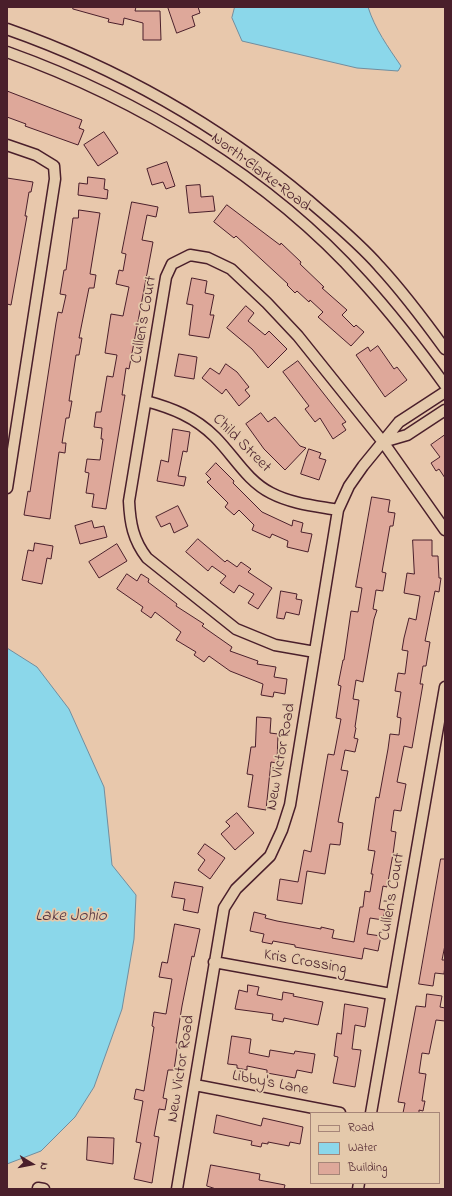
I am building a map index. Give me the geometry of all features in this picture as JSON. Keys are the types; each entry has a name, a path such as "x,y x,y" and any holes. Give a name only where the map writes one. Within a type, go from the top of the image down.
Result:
{"street":[{"name":"North Clarke Road","path":"7,29 88,61 152,93 218,132 280,177 334,222 378,265 418,311 445,349"},
{"name":"North Clarke Road","path":"7,52 82,82 137,108 208,150 271,197 322,241 361,280 408,334 445,385"},
{"path":"7,144 45,159 54,166 55,179 7,488"},
{"name":"Cullen's Court","path":"315,652 275,645 236,629 147,558 138,548 130,524 129,501 166,277 172,264 190,255 208,258 231,269 267,303 298,336 384,442 445,530"},
{"name":"New Victor Road","path":"177,1189 224,908 236,889 270,856 282,830 290,805 338,510 356,476 399,422 445,392"},
{"name":"Child Street","path":"146,400 177,410 195,421 215,437 250,478 270,493 294,502 338,510"},
{"path":"384,442 407,435 445,410"},
{"name":"Cullen's Court","path":"371,1112 445,687"},
{"name":"Kris Crossing","path":"214,962 392,994"},
{"name":"Libby's Lane","path":"195,1086 335,1112"}],"water":[{"path":"235,7 368,7 378,30 401,66 398,71 357,68 242,41 232,18"},
{"name":"Lake Johio","path":"7,648 37,667 69,709 104,787 112,865 136,895 134,939 122,1009 94,1087 75,1117 41,1151 7,1164"}],"building":[{"path":"74,7 136,7 135,11 160,11 161,40 143,40 143,23 124,18 123,25 108,22 109,19 73,9"},
{"path":"168,7 198,7 200,13 192,16 195,26 177,33"},
{"path":"7,91 82,120 79,128 84,130 78,145 25,126 26,124 7,117"},
{"path":"104,132 118,153 98,166 84,145"},
{"path":"167,162 175,186 166,189 163,182 152,185 147,169"},
{"path":"88,177 105,179 104,189 108,190 107,199 78,195 79,183 87,184"},
{"path":"7,178 33,182 31,192 29,192 25,216 27,216 11,305 7,304"},
{"path":"200,185 201,197 213,196 215,211 189,213 186,186"},
{"path":"132,202 158,207 156,217 147,215 142,240 153,242 129,369 126,368 122,395 125,395 106,509 92,507 94,494 86,493 89,473 85,472 87,459 100,460 103,439 101,439 102,428 94,427 96,412 101,412 107,376 113,377 117,355 105,353 111,314 123,316 129,287 116,284 119,270 123,271 126,254 122,253"},
{"path":"227,205 280,245 281,243 324,287 322,288 347,310 342,315 354,327 356,325 364,332 351,346 318,317 323,312 310,300 309,302 297,291 295,293 287,285 288,284 236,236 234,238 214,222"},
{"path":"79,210 100,213 90,274 96,275 94,288 89,288 79,338 82,338 79,355 76,355 69,401 72,401 69,418 66,418 62,443 66,443 65,453 59,452 50,519 24,515 28,491 30,492 58,312 62,313 66,295 60,294 64,270 66,270 73,218 78,218"},
{"path":"192,278 207,281 205,293 214,295 210,315 214,315 209,338 189,335 193,305 187,304"},
{"path":"246,306 254,313 248,321 265,335 269,331 287,349 268,368 252,349 227,328"},
{"path":"378,346 394,369 397,367 407,380 385,397 356,355 368,347 370,351"},
{"path":"179,354 197,357 194,379 175,376"},
{"path":"298,361 346,422 342,424 346,430 333,439 320,418 315,422 305,409 309,406 283,372"},
{"path":"226,364 237,372 249,387 245,390 250,396 239,406 226,389 222,394 202,378 210,368 219,374"},
{"path":"261,413 268,422 275,417 300,446 306,448 285,470 264,449 246,424"},
{"path":"173,429 190,432 187,452 183,451 178,476 186,477 184,486 157,481 161,460 168,462"},
{"path":"445,435 445,478 439,469 436,471 431,463 440,457 431,445"},
{"path":"309,449 321,453 319,458 326,460 319,480 301,474"},
{"path":"216,463 234,481 233,483 262,512 292,526 293,520 303,523 301,532 312,534 308,552 287,547 288,541 272,534 270,538 252,530 254,525 239,510 234,515 225,507 228,503 207,482 211,479 206,474"},
{"path":"372,497 390,500 388,512 395,513 393,526 390,526 382,572 386,573 383,591 376,590 373,609 377,610 374,619 363,682 356,680 353,699 359,700 354,738 358,739 355,752 345,750 341,770 348,771 338,822 343,823 340,845 330,844 325,874 307,871 302,904 277,900 280,879 298,882 304,850 311,852 328,754 334,755 341,719 336,718 341,686 338,685 344,660 351,611 358,612 362,588 356,587"},
{"path":"178,506 188,526 174,533 170,523 161,527 156,517"},
{"path":"92,521 94,528 104,526 107,537 80,544 75,526"},
{"path":"198,539 225,562 227,560 237,567 241,562 251,569 248,572 272,588 258,609 248,603 254,594 239,585 234,593 220,583 226,576 212,566 208,571 186,552"},
{"path":"413,540 432,540 432,556 438,556 439,578 441,578 439,592 435,591 425,641 430,642 426,666 423,666 420,684 423,684 412,748 404,746 397,782 406,784 401,811 394,810 391,831 396,832 393,854 387,887 383,886 379,909 385,910 383,920 370,918 367,934 381,936 378,951 364,948 362,959 295,947 295,945 273,941 272,944 262,942 264,934 250,931 254,912 266,915 265,918 277,921 334,930 332,938 354,942 360,907 363,907 365,891 370,892 373,874 371,874 375,851 368,850 376,797 379,798 390,734 399,735 401,718 397,717 401,692 395,691 398,673 405,674 408,651 402,650 404,638 409,618 416,620 420,596 404,593 407,573 414,574"},
{"path":"35,543 53,546 51,559 47,558 42,584 22,580 28,550 33,551"},
{"path":"117,544 127,561 99,578 89,562"},
{"path":"127,574 137,581 141,574 149,579 148,582 177,604 176,606 204,624 202,626 232,647 230,651 258,661 257,664 276,667 274,677 287,679 285,694 274,692 273,697 261,695 263,684 230,671 209,656 204,662 194,655 196,652 176,640 181,632 155,612 151,618 141,611 143,607 117,589"},
{"path":"281,591 297,594 296,599 302,600 299,615 286,612 284,619 277,618"},
{"path":"257,717 271,718 270,733 278,734 277,763 271,762 266,810 248,807 253,775 247,774 251,747 255,747"},
{"path":"237,813 254,833 235,850 221,834 230,826 226,822"},
{"path":"205,844 225,858 210,879 198,870 205,860 198,854"},
{"path":"441,859 445,859 445,945 442,960 445,960 445,965 444,974 435,973 433,986 419,984"},
{"path":"175,882 203,887 198,913 183,910 185,899 172,897"},
{"path":"175,924 200,929 194,957 192,956 182,1006 176,1043 178,1043 174,1070 168,1070 163,1098 167,1099 165,1110 159,1109 154,1136 159,1137 152,1183 134,1179 141,1143 136,1142 143,1101 134,1099 136,1089 144,1091 154,1027 152,1026 154,1012 166,1014 172,979 159,977 162,962 167,963"},
{"path":"248,985 259,987 257,995 282,1000 283,992 294,994 293,996 323,1002 318,1025 284,1018 283,1022 272,1020 273,1014 235,1009 239,990 247,992"},
{"path":"427,994 442,996 440,1007 445,1008 445,1021 436,1020 429,1054 422,1053 419,1073 426,1074 422,1101 425,1101 423,1111 419,1110 419,1112 403,1112 405,1103 398,1102 416,1006 425,1007"},
{"path":"345,1004 368,1008 365,1027 355,1025 352,1049 361,1050 355,1087 333,1083 338,1057 334,1056 337,1033 341,1034"},
{"path":"232,1036 251,1039 249,1053 269,1057 270,1050 294,1054 295,1051 315,1054 312,1073 297,1070 295,1078 267,1073 267,1070 247,1066 247,1070 237,1068 237,1065 228,1064"},
{"path":"217,1115 261,1126 263,1118 303,1127 300,1144 290,1142 289,1146 268,1142 268,1144 262,1143 261,1147 251,1145 252,1141 214,1133"},
{"path":"88,1137 114,1138 113,1164 87,1160"},
{"path":"211,1165 260,1174 259,1180 285,1185 284,1189 216,1189 207,1186"}]}
